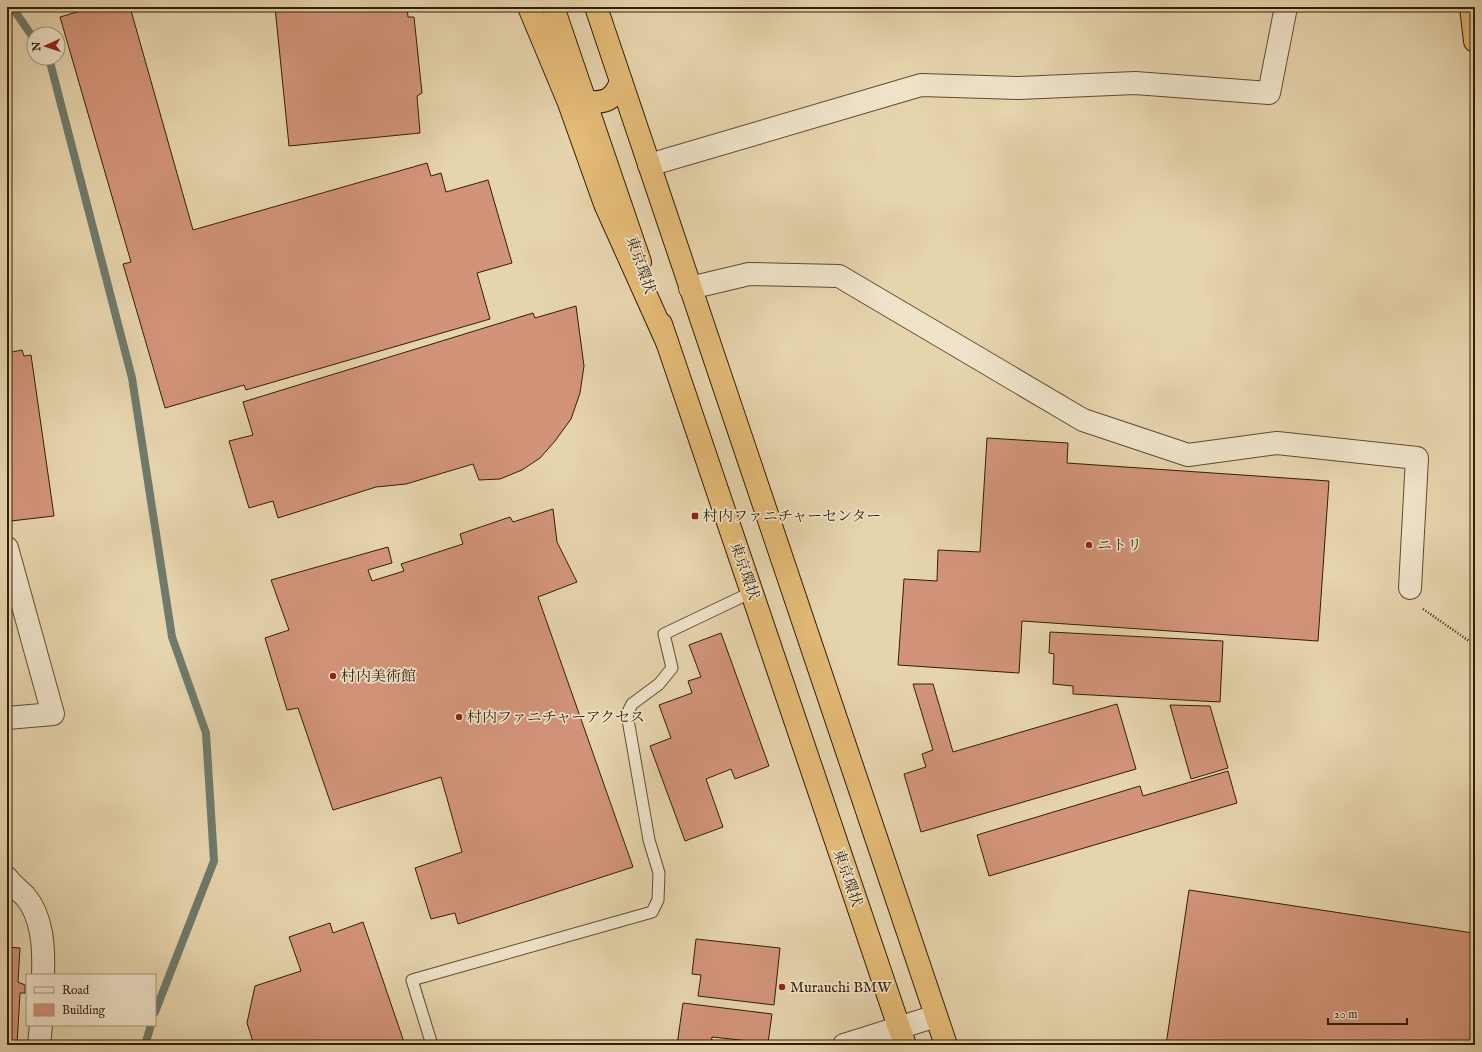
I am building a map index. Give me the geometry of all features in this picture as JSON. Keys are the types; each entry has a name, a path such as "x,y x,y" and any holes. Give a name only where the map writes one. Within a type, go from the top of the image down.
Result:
{"highway":[{"path":"528,7 569,103 605,204 667,342"},
{"name":"東京環状","path":"554,7 902,1036"},
{"path":"596,7 946,1045"},
{"path":"1471,7 1475,41"},
{"path":"586,102 601,102 609,99 616,92 621,82"}],"street":[{"path":"649,165 921,85 1019,88 1135,83 1269,93 1286,7"},
{"path":"690,288 749,274 838,276 1084,420 1188,455 1277,442 1417,458 1410,588"},
{"path":"7,548 53,714 7,718"},
{"path":"7,878 26,897 42,936 43,974"},
{"path":"844,1045 902,1036 936,1016"},
{"path":"39,1045 41,1026"}],"lane":[{"path":"432,1045 412,980 652,912 658,900 659,873 649,840 627,714 632,704 659,684 672,668 664,634 752,592"}],"path":[{"path":"1410,588 1414,603 1469,641 1475,641"}],"building":[{"path":"95,7 130,7 193,230 427,163 431,176 441,173 446,192 488,180 512,263 477,273 490,319 246,390 244,385 165,408 123,264 131,262 66,38 66,26 63,26 60,17"},
{"path":"275,7 407,7 408,17 414,17 422,93 417,96 420,133 289,146"},
{"path":"576,306 584,366 580,393 571,419 555,441 540,458 522,470 500,479 479,480 473,464 406,484 376,487 278,518 273,501 249,508 229,441 253,435 243,402 533,313 535,318"},
{"path":"22,350 24,356 31,355 54,516 11,521 7,493 7,353"},
{"path":"987,438 1068,443 1067,463 1329,481 1318,641 1022,621 1019,673 898,665 904,579 937,581 938,550 980,552"},
{"path":"553,509 557,542 577,582 538,597 633,867 458,924 455,913 431,919 415,868 462,852 441,777 333,810 298,708 287,710 265,638 289,630 271,580 388,547 392,563 368,570 372,581 404,571 401,564 463,544 460,534 510,517 513,522"},
{"path":"1050,632 1223,641 1220,702 1073,694 1073,686 1053,684 1054,654 1049,653"},
{"path":"721,633 769,766 735,779 731,769 706,779 723,827 685,841 650,746 671,738 659,705 692,693 688,681 701,677 689,645"},
{"path":"913,684 933,684 953,752 1117,704 1136,769 921,832 904,774 926,767 922,754 933,750"},
{"path":"1170,705 1210,706 1228,768 1191,779"},
{"path":"1228,771 1237,803 989,876 977,835 1140,786 1143,796"},
{"path":"1189,890 1473,933 1475,937 1475,1045 1166,1045"},
{"path":"363,922 405,1045 254,1045 247,1023 255,986 301,971 289,937 330,923 333,933"},
{"path":"696,939 780,948 774,1005 698,996 701,975 692,974"},
{"path":"7,947 20,948 18,982 25,985 25,993 20,993 17,1045 7,1045"},
{"path":"683,1003 772,1014 768,1043 712,1037 711,1045 677,1045"}],"waterway":[{"path":"12,7 26,27"},
{"path":"51,66 132,378 172,637 206,733 214,861 156,1009"},
{"path":"145,1045 151,1026"}],"place":[{"name":"村内ファニチャーセンター","path":"695,516"},
{"name":"ニトリ","path":"1089,545"},
{"name":"村内美術館","path":"333,676"},
{"name":"村内ファニチャーアクセス","path":"459,717"},
{"name":"Murauchi BMW","path":"782,987"}]}
